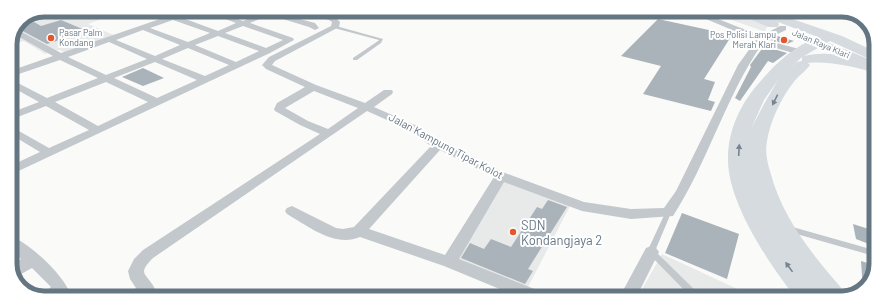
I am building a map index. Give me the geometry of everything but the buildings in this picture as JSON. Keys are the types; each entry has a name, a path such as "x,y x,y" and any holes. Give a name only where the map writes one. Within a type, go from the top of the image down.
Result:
{"highway":[{"name":"Jalan Raya Klari","path":"757,17 786,29"},
{"name":"Jalan Raya Klari","path":"768,17 819,47"},
{"path":"775,17 837,38 869,55"},
{"path":"786,29 800,38 803,45 819,47"},
{"path":"819,47 824,57 839,58 869,65"},
{"path":"819,47 786,81 767,117 756,144 761,177 781,227 791,245 827,291"},
{"path":"807,291 779,254 760,223 747,194 739,169 739,146 741,132 755,99 774,74 819,47"}],"main road":[{"name":"Jalan Raya Klari","path":"819,47 869,58"},
{"name":"Jalan Raya Klari","path":"819,47 869,65"}],"street":[{"path":"17,72 172,17 267,51"},
{"path":"17,168 290,40 224,17"},
{"path":"17,114 259,17"},
{"path":"281,17 312,25 315,28"},
{"path":"267,64 272,59 335,27 336,22 332,18 328,17"},
{"path":"704,17 760,40 819,47"},
{"path":"144,28 237,65"},
{"path":"668,213 682,192 743,65 760,40 786,29"},
{"path":"19,33 61,57 156,102"},
{"path":"110,40 157,58 205,80"},
{"name":"Jalan Kampung Tipar Kolot","path":"246,61 267,64 313,87 384,114 411,127 438,145 501,176 582,206 603,211 631,214 668,213"},
{"path":"17,86 48,101 98,130"},
{"path":"313,87 281,105 279,109 304,123 329,133"},
{"path":"145,291 135,275 135,269 140,261 148,254 388,92"},
{"path":"17,133 49,153"},
{"path":"292,211 337,235 347,236 359,231 438,145"},
{"path":"449,262 501,176"},
{"path":"359,231 449,262 519,291"},
{"path":"17,247 33,260 58,284 60,289 58,291"},
{"path":"631,291 651,252"},
{"path":"18,269 33,260"}],"lane":[{"path":"335,27 380,39 380,42 355,59"},
{"path":"668,213 651,252 691,291"},
{"path":"781,227 869,252"}],"shaded area":[{"path":"44,17 107,17 88,24 116,36 67,53 59,50 45,54 24,41 17,43 19,34 25,25 34,19"},
{"path":"723,17 748,17 765,24 767,27 765,31"},
{"name":"SDN Kondangjaya 2","path":"504,179 571,204 526,291 451,261"},
{"path":"662,254 742,291 641,291"}],"place":[{"name":"Pasar Palm Kondang","path":"51,38"},
{"name":"Pos Polisi Lampu Merah Klari","path":"784,40"},
{"name":"SDN Kondangjaya 2","path":"513,232"}]}
